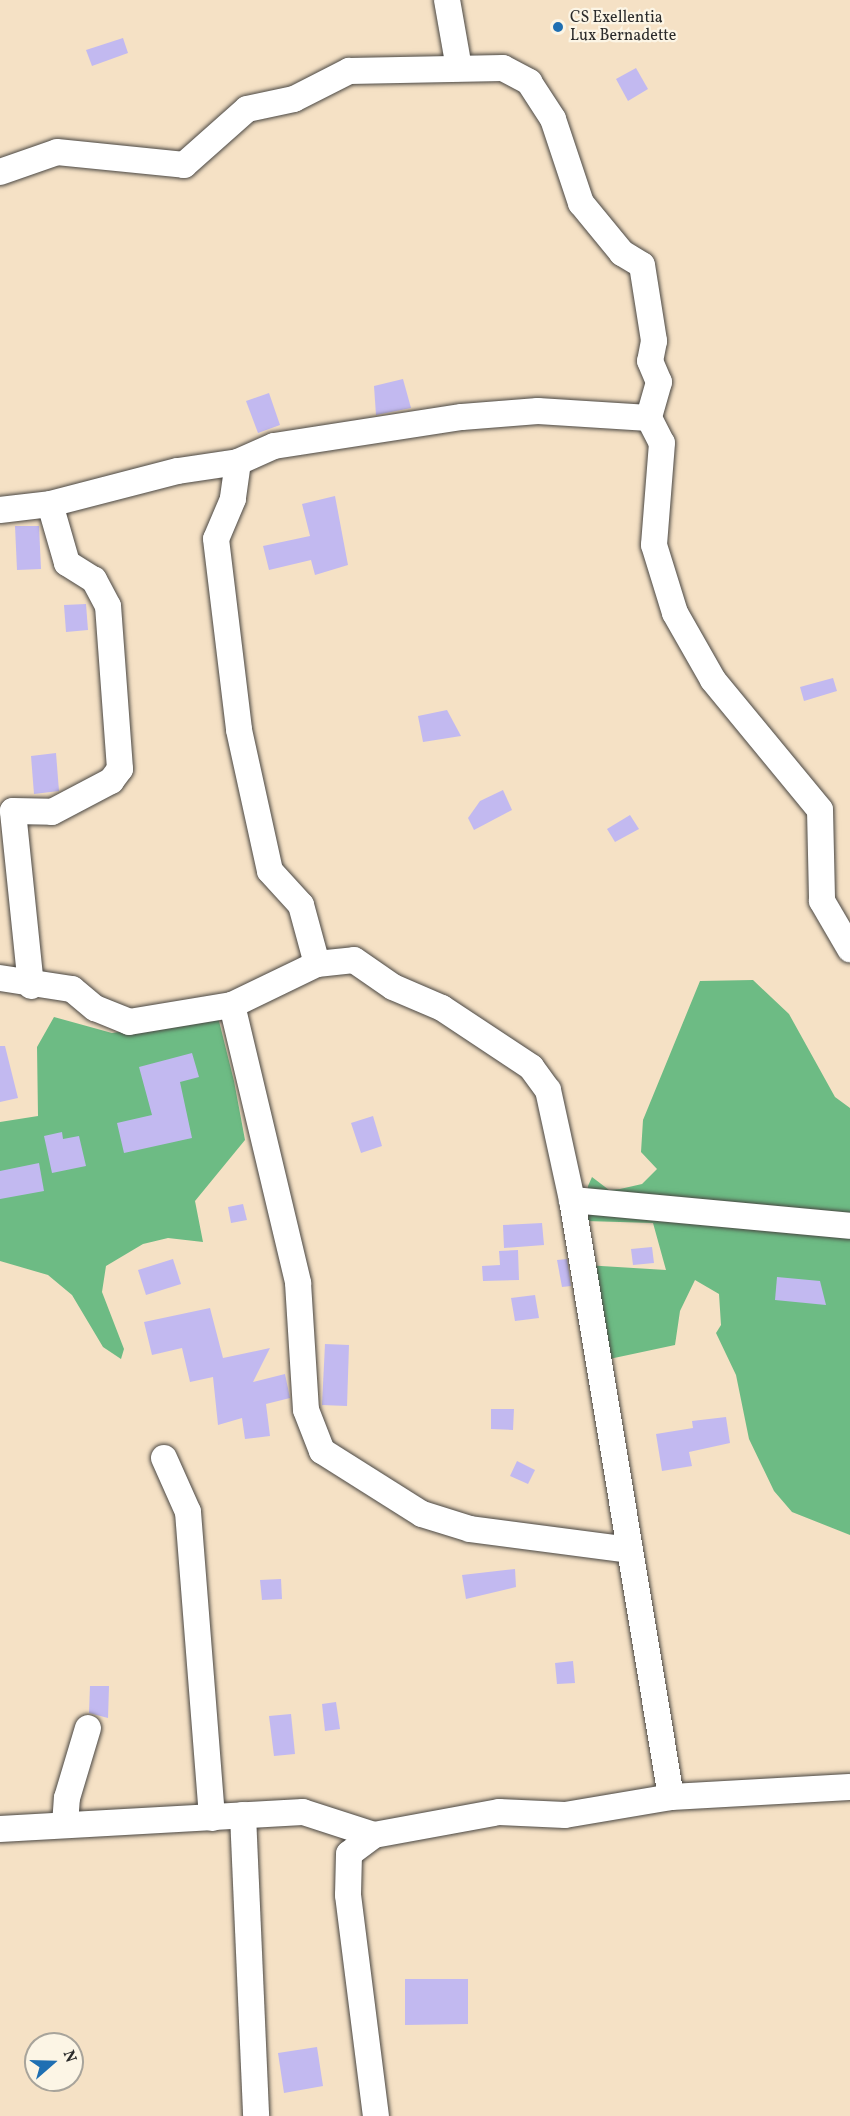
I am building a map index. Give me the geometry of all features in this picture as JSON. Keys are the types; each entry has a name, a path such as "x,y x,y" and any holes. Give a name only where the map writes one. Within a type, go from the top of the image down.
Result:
{"street":[{"path":"447,0 459,68"},
{"path":"0,172 57,152 184,165 247,109 294,99 349,71 503,68 529,82 553,119 580,203 622,253 642,265 654,341 650,361 659,382 649,418 662,443 654,545 675,613 713,680 820,810 822,901 850,949"},
{"path":"0,510 50,504 178,471 238,462 274,446 462,417 538,411 649,418"},
{"path":"238,462 233,499 216,539 238,730 270,870 301,905 317,964"},
{"path":"31,986 13,811 52,812 111,781 120,769 108,606 94,580 67,563 50,504"},
{"path":"0,978 31,986 72,988 95,1008 129,1022 232,1005 317,964 354,960 393,987 442,1008 531,1066 548,1090 572,1200 671,1797"},
{"path":"232,1005 298,1283 306,1410 322,1451 422,1514 470,1529 630,1550"},
{"path":"572,1200 850,1226"},
{"path":"164,1458 188,1512 212,1818"},
{"path":"65,1826 67,1798 88,1728"},
{"path":"376,2116 348,1895 349,1854 374,1835 499,1812 565,1815 671,1797 850,1787"},
{"path":"0,1829 303,1812 374,1835"},
{"path":"243,1815 256,2116"}],"green space":[{"path":"753,980 789,1014 835,1097 850,1108 850,1535 792,1512 774,1491 749,1439 736,1375 716,1333 721,1325 719,1294 695,1280 680,1311 675,1345 600,1361 585,1265 666,1270 653,1223 586,1221 588,1186 592,1177 609,1190 642,1184 657,1169 641,1152 643,1120 700,981"},
{"path":"54,1017 112,1033 218,1017 234,1081 245,1140 195,1201 203,1242 168,1238 143,1244 106,1266 102,1292 124,1349 121,1359 103,1347 72,1295 48,1275 0,1261 0,1122 38,1116 37,1047"}],"building":[{"path":"123,38 128,53 92,66 86,50"},
{"path":"636,68 648,89 628,101 616,79"},
{"path":"403,379 411,408 376,415 374,386"},
{"path":"269,393 280,425 258,433 246,401"},
{"path":"335,496 348,565 315,575 311,560 269,570 263,546 310,536 302,504"},
{"path":"15,526 39,526 41,569 17,570"},
{"path":"86,604 88,630 66,632 64,605"},
{"path":"833,678 837,691 804,701 800,687"},
{"path":"447,710 461,736 423,742 418,716"},
{"path":"56,753 59,791 34,794 31,756"},
{"path":"503,790 512,810 474,830 468,818 480,801"},
{"path":"630,815 639,829 615,842 607,829"},
{"path":"0,1046 5,1046 18,1098 0,1102"},
{"path":"192,1053 199,1077 180,1082 192,1138 124,1153 117,1123 152,1115 139,1067"},
{"path":"373,1116 382,1146 361,1153 351,1123"},
{"path":"62,1132 63,1139 79,1136 86,1166 52,1173 44,1136"},
{"path":"39,1163 44,1191 0,1199 0,1171"},
{"path":"243,1204 247,1220 231,1223 228,1207"},
{"path":"542,1223 544,1245 504,1248 503,1225"},
{"path":"652,1247 654,1263 633,1265 631,1249"},
{"path":"518,1250 519,1280 483,1281 482,1266 500,1265 499,1251"},
{"path":"173,1259 181,1284 146,1295 138,1270"},
{"path":"567,1259 571,1286 562,1287 557,1260"},
{"path":"777,1277 820,1281 826,1305 775,1300"},
{"path":"535,1295 539,1318 515,1321 511,1298"},
{"path":"210,1308 223,1358 270,1348 253,1382 285,1374 290,1398 266,1404 270,1436 245,1439 242,1418 218,1425 213,1377 190,1382 182,1348 152,1355 144,1322"},
{"path":"325,1344 349,1345 347,1406 322,1405"},
{"path":"491,1409 514,1409 513,1430 491,1429"},
{"path":"726,1417 730,1443 689,1452 692,1466 662,1471 656,1434 693,1428 692,1421"},
{"path":"517,1461 535,1470 528,1484 510,1476"},
{"path":"515,1569 516,1587 466,1599 462,1575"},
{"path":"281,1579 282,1599 262,1600 260,1580"},
{"path":"573,1661 575,1683 557,1684 555,1663"},
{"path":"90,1686 109,1686 108,1718 89,1713"},
{"path":"336,1702 340,1729 325,1731 322,1704"},
{"path":"291,1714 295,1754 274,1756 269,1716"},
{"path":"405,1979 468,1979 468,2024 405,2025"},
{"path":"317,2047 323,2086 284,2093 278,2053"}],"place":[{"name":"CS Exellentia Lux Bernadette","path":"558,27"}]}
